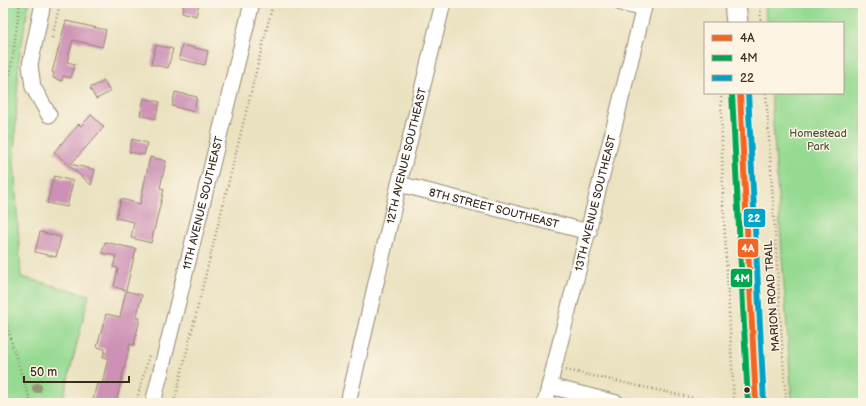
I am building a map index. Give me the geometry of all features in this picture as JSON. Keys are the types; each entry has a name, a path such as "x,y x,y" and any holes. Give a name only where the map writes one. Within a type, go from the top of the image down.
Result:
{"main road":[{"path":"735,3 736,22"},
{"path":"740,94 756,403"}],"street":[{"path":"43,3 30,65 33,87 48,115"},
{"name":"11TH AVENUE SOUTHEAST","path":"154,403 252,3"},
{"name":"12TH AVENUE SOUTHEAST","path":"348,403 399,184 444,3"},
{"path":"621,3 644,6"},
{"name":"13TH AVENUE SOUTHEAST","path":"545,403 589,232 644,6"},
{"name":"8TH STREET SOUTHEAST","path":"399,184 589,232"},
{"path":"549,386 617,403"}],"path":[{"path":"3,126 20,3"},
{"path":"174,403 273,3"},
{"path":"760,3 761,22"},
{"path":"721,94 723,200 734,403"},
{"name":"MARION ROAD TRAIL","path":"766,94 786,403"},
{"path":"3,311 13,348 31,403"},
{"path":"574,372 716,403"}],"green space":[{"path":"3,3 29,3 19,59 14,158 21,277 89,295 62,403 3,403"},
{"name":"Homestead Park","path":"765,3 863,3 863,403 792,403 771,94 844,94 844,22 766,22"}],"building":[{"path":"184,3 199,3 196,16 182,12"},
{"path":"66,21 106,30 102,47 73,40 67,62 75,64 71,78 63,76 62,81 53,78 54,73 52,72"},
{"path":"156,45 173,49 168,68 151,64"},
{"path":"182,45 208,51 205,65 179,59"},
{"path":"104,81 110,92 96,99 90,88"},
{"path":"175,92 197,97 194,112 172,106"},
{"path":"144,98 160,102 155,119 140,115"},
{"path":"91,115 104,127 71,164 95,170 91,185 54,152 79,124 81,126"},
{"path":"132,139 147,143 144,155 129,152"},
{"path":"150,157 166,161 160,188 164,189 151,243 131,238 134,222 116,218 121,199 140,204"},
{"path":"54,176 73,181 67,207 47,203"},
{"path":"40,232 61,237 56,257 35,252"},
{"path":"105,242 136,249 126,290 114,287 118,268 113,267 116,256 102,253"},
{"path":"126,291 142,295 136,318 140,318 134,345 130,344 116,403 93,400 97,383 102,384 108,358 103,357 105,349 97,347 106,314 120,317"}],"transit line":[{"name":"4M","path":"732,94 748,403"},
{"name":"4A","path":"740,94 756,403"},
{"name":"22","path":"748,94 764,403"}]}
